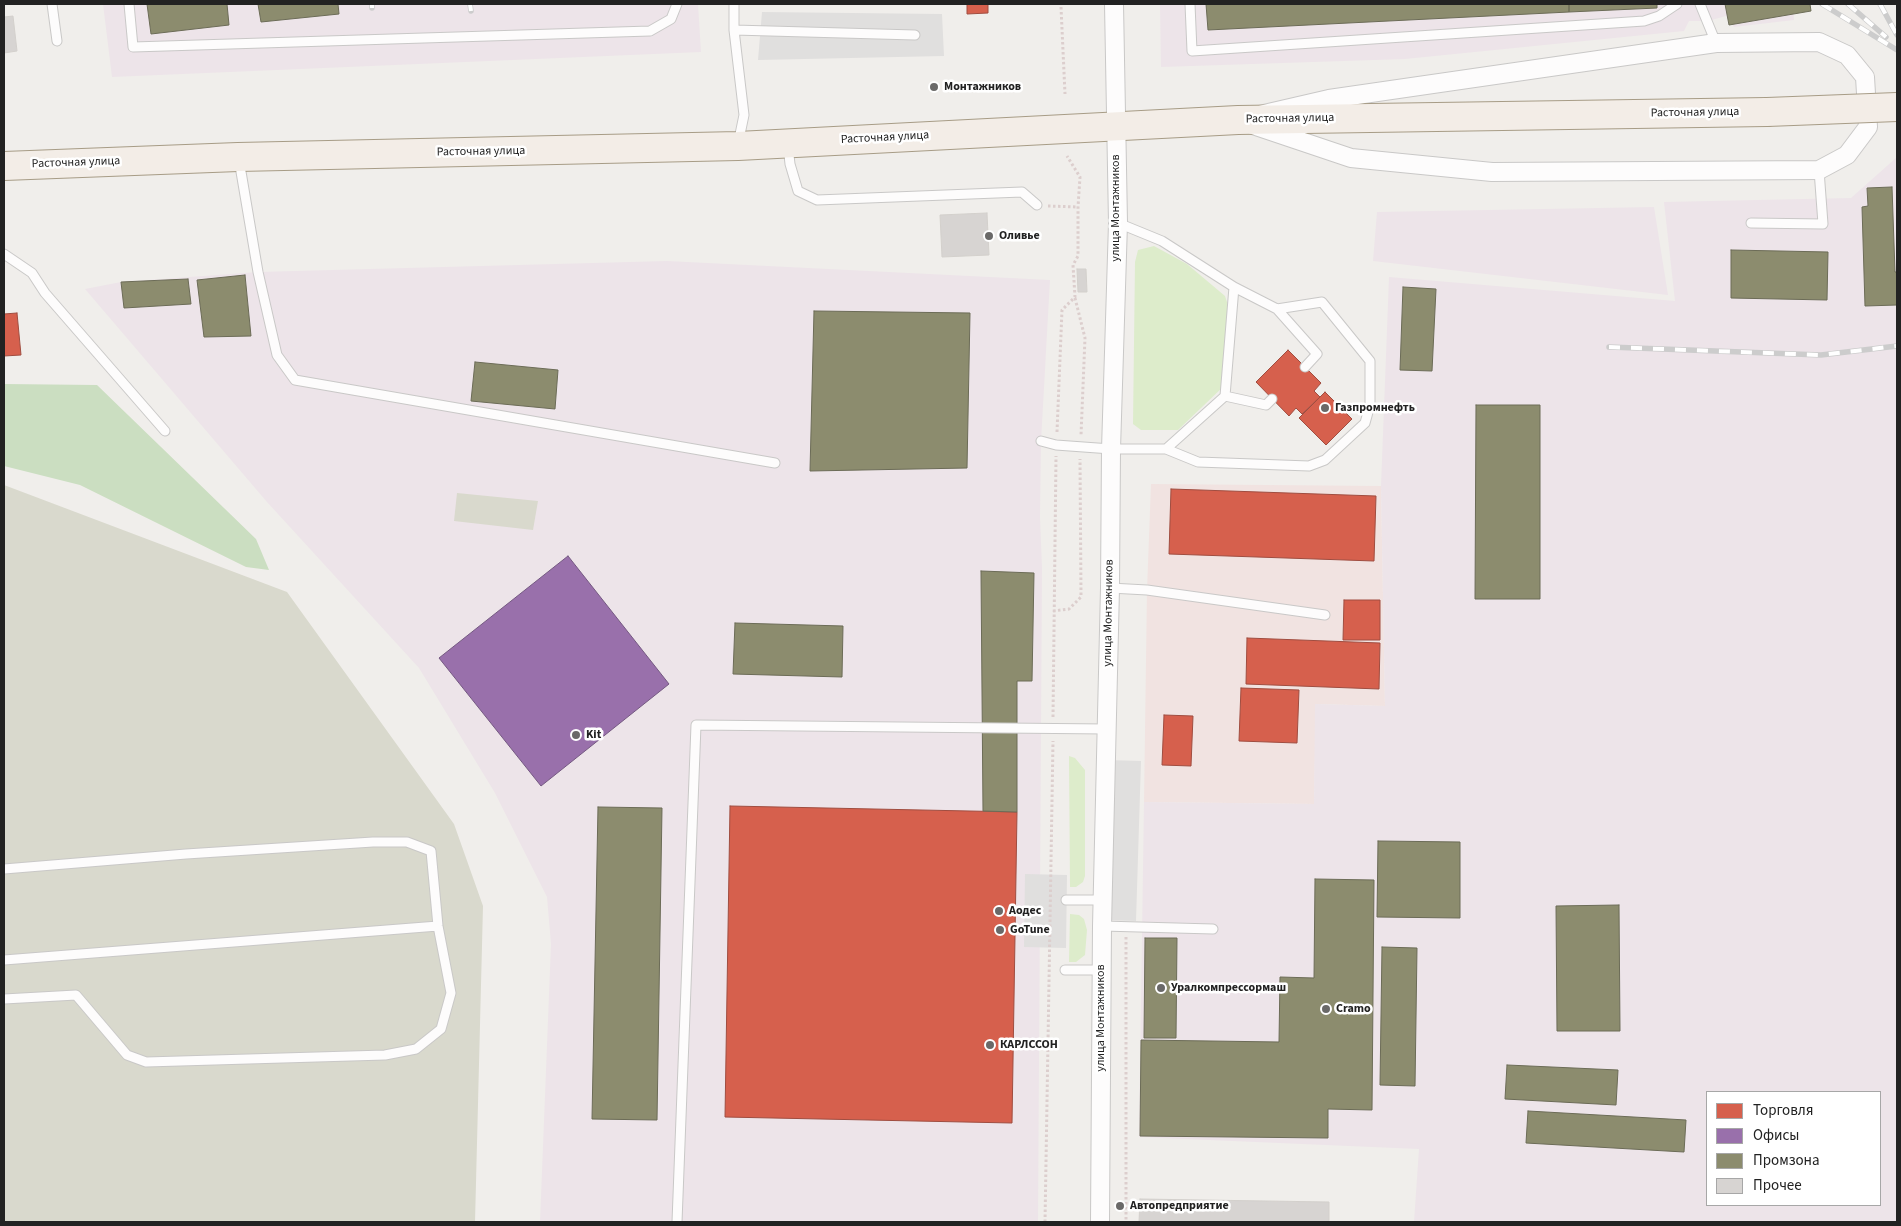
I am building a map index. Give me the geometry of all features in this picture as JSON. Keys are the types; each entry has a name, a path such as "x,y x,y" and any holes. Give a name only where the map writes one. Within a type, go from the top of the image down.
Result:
{"main road":[{"name":"Расточная улица","path":"4,166 238,157 738,146 1238,120 1767,112 1897,107"}],"street":[{"name":"улица Монтажников","path":"1100,1222 1102,900 1110,588 1111,449 1118,222 1114,4"},
{"path":"1820,42 1847,54 1865,76 1868,127 1847,156 1819,170 1492,172 1351,158 1238,120 1329,99 1716,43 1820,42"}],"lane":[{"path":"52,4 57,40"},
{"path":"129,4 133,47 650,31 671,19 677,4"},
{"path":"734,4 734,30 744,115 738,146"},
{"path":"1190,4 1192,51 1644,21 1659,16 1677,4"},
{"path":"1700,4 1716,43"},
{"path":"734,30 914,35"},
{"path":"788,144 790,164 798,191 817,200 1022,192 1037,206"},
{"path":"238,157 258,272 277,355 295,380 775,462"},
{"path":"1751,223 1824,224 1819,170"},
{"path":"1118,222 1162,241 1234,287 1277,309 1317,354 1305,366"},
{"path":"4,254 32,273 45,293 165,431"},
{"path":"1166,449 1225,396 1234,287"},
{"path":"1041,441 1056,445 1111,449 1166,449 1198,462 1309,466 1325,460 1365,423 1370,405 1370,361 1322,302 1277,309"},
{"path":"1225,396 1266,405 1272,399"},
{"path":"1110,588 1147,590 1325,614"},
{"path":"677,1222 696,725 1106,729"},
{"path":"4,869 186,854 373,842 407,842 430,850 438,926 451,993 440,1029 416,1049 385,1056 146,1062 127,1055 76,995 4,999"},
{"path":"1066,900 1102,900"},
{"path":"4,960 438,926"},
{"path":"1102,926 1213,929"},
{"path":"1065,970 1101,970"}],"path":[{"path":"1061,7 1065,94"},
{"path":"1054,610 1069,609 1081,597 1080,447 1086,338 1075,297 1074,265 1078,256 1080,177 1067,156"},
{"path":"1037,206 1078,207"},
{"path":"1045,1222 1056,445 1062,310 1075,297"},
{"path":"1126,926 1126,1222"}],"shaded area":[{"path":"103,4 698,4 701,52 112,77"},
{"path":"1160,4 1793,4 1794,20 1734,27 1726,16 1708,21 1689,21 1684,31 1405,59 1161,67"},
{"path":"762,12 942,14 944,56 758,60"},
{"path":"1897,157 1897,1222 1414,1222 1419,1149 1139,1137 1144,802 1314,804 1315,704 1385,706 1381,486 1389,277 1675,301 1664,202 1851,198"},
{"path":"1654,207 1668,295 1373,261 1377,212"},
{"path":"667,261 1050,280 1041,441 1040,517 1042,568 1038,1222 540,1222 551,944 547,897 495,793 419,668 267,502 85,289 121,282 258,272"},
{"path":"1151,484 1381,486 1385,706 1316,704 1314,804 1144,802 1147,590"},
{"path":"4,485 287,592 454,824 483,906 475,1222 4,1222"},
{"path":"457,493 538,501 533,530 454,521"},
{"path":"1106,760 1141,761 1136,921 1102,920"},
{"path":"1025,874 1067,875 1066,948 1024,947"}],"green space":[{"path":"1154,246 1187,264 1225,296 1228,305 1224,386 1178,430 1141,430 1133,424 1135,262 1138,250"},
{"path":"4,384 97,385 256,539 269,570 246,567 80,485 4,466"},
{"path":"1069,756 1075,758 1085,770 1085,876 1083,882 1076,887 1070,887"},
{"path":"1070,914 1079,915 1084,919 1087,930 1085,955 1076,962 1069,962"}],"building: Торговля":[{"path":"967,4 988,4 988,13 967,14"},
{"path":"17,313 21,355 4,356 4,314"},
{"path":"1288,350 1321,383 1314,391 1320,397 1302,414 1296,408 1289,416 1256,382"},
{"path":"1325,392 1352,419 1326,445 1299,418"},
{"path":"1171,489 1376,496 1374,561 1169,554"},
{"path":"1344,600 1380,600 1380,640 1343,640"},
{"path":"1247,638 1380,643 1379,689 1246,684"},
{"path":"1241,688 1299,690 1297,743 1239,741"},
{"path":"1164,715 1193,716 1191,766 1162,765"},
{"path":"730,806 1017,812 1012,1123 725,1117"}],"building: Офисы":[{"path":"568,556 669,684 541,786 439,658"}],"building: Промзона":[{"path":"147,4 227,4 229,25 151,34"},
{"path":"258,4 338,4 339,14 261,22"},
{"path":"1206,4 1569,4 1569,12 1208,30"},
{"path":"1569,4 1657,4 1657,8 1569,12"},
{"path":"1725,4 1810,4 1811,11 1729,25"},
{"path":"1892,187 1897,305 1865,306 1862,207 1868,206 1867,188"},
{"path":"1731,250 1828,252 1827,300 1731,298"},
{"path":"245,275 251,336 204,337 197,280"},
{"path":"188,279 191,304 124,308 121,282"},
{"path":"1403,287 1436,289 1432,371 1400,370"},
{"path":"814,311 970,313 967,468 810,471"},
{"path":"475,362 558,370 555,409 471,401"},
{"path":"1476,405 1540,405 1540,599 1475,599"},
{"path":"981,571 1034,573 1032,681 1017,681 1017,812 983,811"},
{"path":"735,623 843,626 842,677 733,674"},
{"path":"598,807 662,808 657,1120 592,1119"},
{"path":"1378,841 1460,842 1460,918 1377,917"},
{"name":"Cramo","path":"1315,879 1374,880 1372,1110 1328,1109 1328,1138 1140,1136 1141,1040 1279,1042 1280,977 1314,978"},
{"path":"1619,905 1620,1031 1557,1031 1556,906"},
{"name":"Уралкомпрессормаш","path":"1145,938 1177,938 1176,1038 1144,1038"},
{"path":"1382,947 1417,948 1415,1086 1380,1085"},
{"path":"1507,1065 1618,1070 1616,1105 1505,1099"},
{"path":"1528,1111 1686,1120 1684,1152 1526,1143"}],"building: Прочее":[{"path":"13,16 17,51 4,53 4,17"},
{"path":"987,213 989,255 942,257 940,215"},
{"path":"1077,269 1086,269 1087,292 1078,292"},
{"path":"1140,1199 1329,1202 1329,1222 1139,1222"}],"railway":[{"path":"470,4 471,11"},
{"path":"1822,4 1897,50"},
{"path":"1848,4 1886,37"},
{"path":"1880,4 1897,35"},
{"path":"1609,347 1821,355 1897,346"}],"place":[{"name":"Монтажников","path":"934,87"},
{"name":"Оливье","path":"989,236"},
{"name":"Газпромнефть","path":"1325,408"},
{"name":"Kit","path":"576,735"},
{"name":"Аодес","path":"999,911"},
{"name":"GoTune","path":"1000,930"},
{"name":"Уралкомпрессормаш","path":"1161,988"},
{"name":"Cramo","path":"1326,1009"},
{"name":"КАРЛССОН","path":"990,1045"},
{"name":"Автопредприятие","path":"1120,1206"}]}
